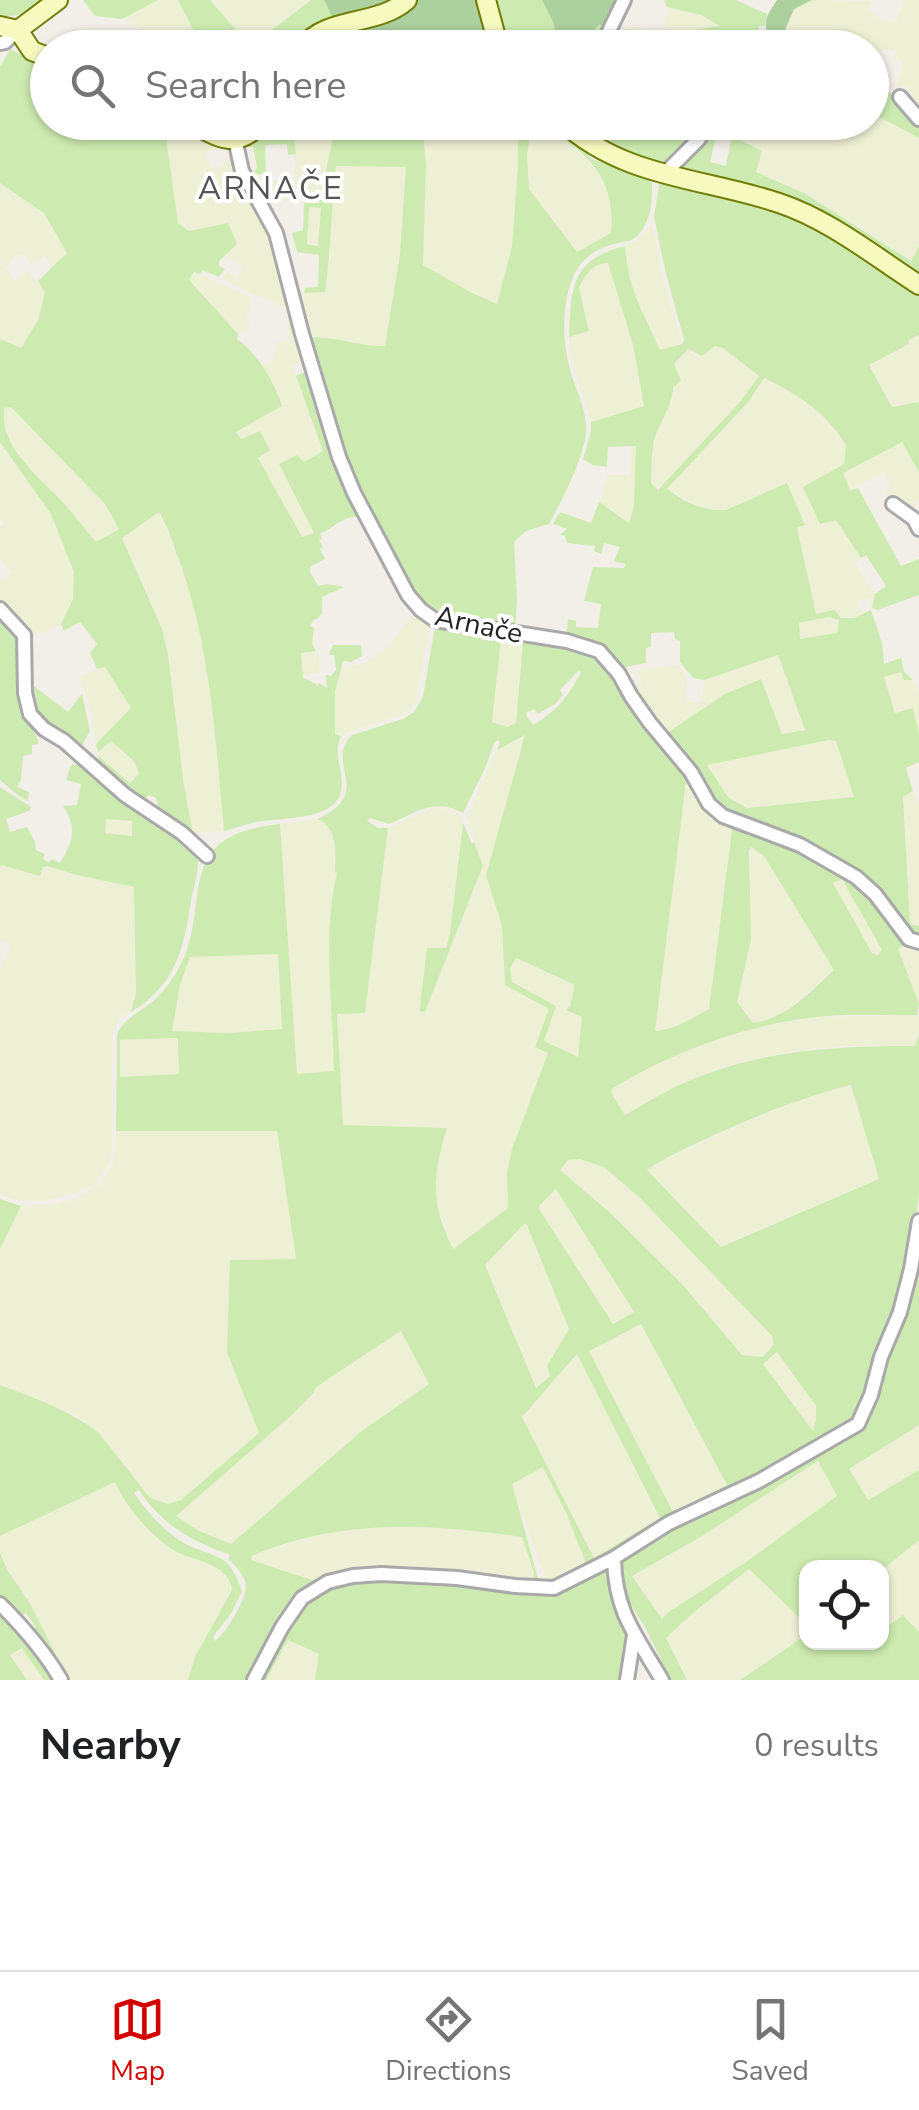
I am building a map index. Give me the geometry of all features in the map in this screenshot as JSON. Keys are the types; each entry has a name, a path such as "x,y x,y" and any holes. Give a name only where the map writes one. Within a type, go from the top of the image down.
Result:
{"street":[{"path":"0,43 5,42 9,28 58,0"},
{"path":"324,30 382,16 406,0"},
{"path":"486,0 494,30"},
{"path":"609,30 624,0"},
{"path":"9,28 30,49"},
{"path":"900,97 919,119"},
{"name":"Arnače","path":"235,140 242,171 276,233 339,458 408,595 435,620 567,641 599,651 620,674 630,696 681,759 710,804 724,816 800,845 856,877 875,894 909,939 919,942"},
{"path":"585,140 664,174 807,214 919,285"},
{"path":"664,174 698,140"},
{"path":"893,504 914,519 919,529"},
{"path":"0,609 24,635 25,693 30,714 126,795 207,856"},
{"path":"254,1680 302,1598 328,1582 381,1574 554,1588 858,1424 900,1312 919,1222"},
{"path":"614,1558 619,1601 634,1635 662,1680"},
{"path":"0,1604 61,1680"},
{"path":"628,1680 634,1635"}],"green space":[{"path":"0,0 46,0 13,16 0,16"},
{"path":"83,0 158,0 122,19 95,16"},
{"path":"158,0 178,0 193,30 142,30 122,19"},
{"path":"178,0 210,0 236,30 193,30"},
{"path":"210,0 311,0 272,30 236,30"},
{"path":"311,0 324,0 334,21 321,30 272,30"},
{"path":"324,0 402,0 334,21"},
{"path":"416,0 479,0 489,30 346,30 409,8"},
{"path":"489,0 542,0 555,30 498,30"},
{"path":"542,0 620,0 604,26 594,30 555,30"},
{"path":"664,0 736,0 767,14 765,26 759,26 758,30 696,30 720,26 701,15 667,7"},
{"path":"777,0 812,0 794,9 785,30 767,30 769,12"},
{"path":"812,0 871,1 869,8 889,23 897,20 904,0 919,0 919,116 908,103 914,95 897,83 903,63 889,50 889,30 785,30 794,9"},
{"path":"667,7 701,15 722,26 664,30"},
{"path":"10,49 30,59 30,140 166,140 178,223 189,231 228,223 237,244 219,261 225,269 219,277 202,270 200,274 194,272 189,280 238,334 237,339 258,360 275,388 282,406 236,432 241,439 260,431 270,450 258,458 302,537 314,533 279,464 297,455 304,462 323,451 296,376 309,370 372,536 358,517 343,520 320,534 325,559 310,567 318,586 344,587 322,597 322,613 310,626 314,628 312,643 316,651 301,653 303,677 317,687 319,683 327,688 326,675 331,676 336,670 334,655 329,655 333,645 361,645 362,656 351,662 343,661 335,692 335,734 341,736 341,791 328,808 224,831 204,657 188,589 159,512 122,538 162,629 193,833 185,832 142,802 148,801 155,809 156,798 135,797 98,763 98,756 130,783 139,774 134,761 111,741 98,752 96,744 131,708 105,667 97,669 90,653 97,644 80,622 64,631 61,624 73,599 74,572 51,514 0,442 0,339 21,348 38,320 45,293 38,281 67,253 44,213 0,183 0,67","holes":["11,407 105,504 119,529 96,542 19,456 7,433 4,408"]},
{"path":"889,92 919,122 919,138 889,122"},
{"path":"889,122 919,138 919,246 912,261 804,193 755,172 737,140 889,140"},
{"path":"166,140 214,140 222,145 204,154 213,170 234,157 264,217 290,305 266,300 222,279 227,271 237,277 244,269 225,255 237,244 188,231 178,223"},
{"path":"293,140 332,140 318,204 282,200 284,194 266,204 250,178 254,173 266,176 267,180 296,180"},
{"path":"294,140 296,154 288,155 287,144 265,145 266,176 254,173 257,167 250,143"},
{"path":"332,140 424,140 423,265 497,304 512,246 518,140 529,140 529,189 577,252 611,233 611,213 602,179 593,165 564,140 577,140 589,149 592,159 628,172 631,167 651,175 650,210 639,234 593,253 579,267 570,285 565,340 585,418 585,441 549,524 526,531 514,542 515,628 445,619 418,603 355,489 305,338 385,346 400,254 406,167 336,166 325,292 304,293 305,288 318,287 319,255 297,252 292,233 303,230 304,203 319,203","holes":["309,207 321,208 318,246 307,244"]},
{"path":"424,140 518,140 512,246 497,304 423,265"},
{"path":"529,140 563,140 586,158 606,184 611,200 611,234 577,252 528,189"},
{"path":"597,140 691,140 666,171 622,155"},
{"path":"696,140 715,140 710,162 726,166 731,140 740,140 762,151 756,172 804,193 911,261 919,246 919,281 839,228 680,174 678,165"},
{"path":"336,166 406,167 400,254 385,347 317,336 305,338 299,318 304,293 324,292"},
{"path":"664,180 798,215 919,291 919,335 869,365 892,407 919,402 919,472 902,442 843,473 850,490 858,488 901,566 919,559 919,595 877,610 872,608 875,594 886,586 866,555 861,558 836,520 820,524 803,487 844,464 846,445 810,405 764,378 749,401 667,489 697,506 726,510 787,483 805,525 797,527 816,614 834,610 841,618 854,618 871,610 884,664 901,658 904,671 913,680 904,680 901,672 884,677 895,713 913,708 919,734 919,762 906,768 913,791 903,797 910,924 919,926 919,939 909,935 868,882 720,809 664,735 725,694 761,679 782,734 805,730 778,655 704,680 693,678 680,662 680,641 675,639 674,632 651,633 646,663 620,668 569,638 568,619 576,621 576,627 598,628 601,604 584,601 593,567 624,568 625,564 614,561 620,547 604,543 601,554 594,551 595,546 567,543 565,536 560,535 567,529 553,524 560,512 591,523 599,502 629,523 634,506 636,446 608,447 607,467 583,459 591,422 644,406 633,345 608,263 590,271 579,288 589,331 569,337 573,290 584,268 594,259 625,246 633,288 660,350 682,344 684,339 654,217 659,185","holes":["715,346 759,376 658,490 651,483 652,452 673,388 681,380 674,364 688,349 702,356","829,617 839,620 837,633 800,639 799,623","836,741 854,797 747,808 728,797 707,765"]},
{"path":"0,183 44,213 67,253 53,268 45,256 32,265 22,254 15,256 5,269 15,280 27,271 45,292 38,320 21,349 0,339"},
{"path":"309,206 321,208 319,246 307,244"},
{"path":"652,224 682,344 661,351 636,301 627,272 625,246 636,241"},
{"path":"608,263 633,345 644,406 591,422 569,337 589,330 579,288 585,275 595,266"},
{"path":"195,272 250,297 250,309 245,316 251,328 238,334 189,280"},
{"path":"287,314 294,318 306,361 292,365 323,451 304,462 297,456 279,464 314,533 302,537 258,458 270,449 260,432 240,439 236,431 282,406 260,365 270,363 278,342 289,341"},
{"path":"919,335 919,402 893,407 869,365"},
{"path":"715,346 759,375 739,403 658,491 651,483 653,448 665,411 673,401 674,365 688,349 697,356"},
{"path":"763,378 809,404 832,425 846,445 835,519 861,558 855,563 875,594 872,606 867,597 858,602 862,614 854,618 816,614 797,526 804,525 787,484 727,510 697,506 666,489 749,401"},
{"path":"11,406 105,504 119,528 96,543 17,456 4,437 1,416 4,408"},
{"path":"902,441 919,472 916,507 911,510 889,501 884,493 892,487 883,473 850,490 843,473"},
{"path":"0,442 51,514 74,572 73,599 61,624 46,633 31,632 0,606 0,581 12,573 0,559 0,527 4,523 0,519"},
{"path":"637,446 635,506 629,523 599,502 607,475 630,475 630,447"},
{"path":"159,511 189,586 201,631 224,831 193,833 168,654 162,629 122,537"},
{"path":"0,613 19,639 22,709 39,744 32,745 32,754 23,756 17,787 29,792 28,801 0,780"},
{"path":"414,613 429,619 430,625 415,704 393,718 341,736 335,734 339,673 377,656"},
{"path":"829,617 839,620 838,633 800,640 799,623"},
{"path":"440,625 593,650 687,774 655,1031 676,1026 709,1009 733,823 778,840 857,880 919,948 898,949 919,1004 917,1015 821,1016 756,1028 681,1053 611,1089 625,1115 686,1082 741,1063 827,1049 914,1046 919,1035 919,1194 909,1262 863,1407 853,1424 587,1566 543,1467 512,1484 539,1582 533,1580 522,1537 453,1529 351,1530 318,1535 252,1556 251,1560 318,1582 250,1680 188,1680 195,1657 232,1590 229,1580 216,1568 162,1542 131,1510 115,1482 0,1536 0,1385 88,1425 99,1433 150,1498 168,1504 181,1500 259,1433 227,1353 230,1260 296,1259 277,1131 116,1131 117,1034 127,1020 158,996 176,973 188,948 207,859 221,843 244,831 280,824 297,1074 334,1071 329,947 337,873 332,834 317,819 343,799 343,756 352,735 414,712 423,697 434,632","holes":["501,639 523,642 516,723 507,727 492,722","581,672 550,714 533,725 527,717 526,713 534,709 538,714 563,695 560,690","525,735 486,875 502,926 505,985 549,1009 535,1047 548,1053 512,1149 507,1173 508,1208 453,1249 440,1217 436,1189 447,1128 343,1125 337,1014 365,1013 388,828 378,828 367,821 370,818 389,824 417,811 442,806 463,813 498,740 497,750","751,847 764,856 834,970 797,1003 765,1020 753,1023 737,1002 751,941","842,879 882,950 878,955 872,953 833,883","278,954 282,1029 229,1033 172,1031 180,985 190,957","516,958 575,985 566,1010 582,1017 578,1057 544,1041 556,1006 512,982 510,969","176,1038 179,1074 120,1077 120,1040","851,1085 879,1179 721,1247 647,1170 710,1137 797,1101","580,1159 604,1167 640,1198 772,1336 774,1344 763,1357 742,1355 682,1284 560,1170 568,1160","556,1189 634,1312 613,1324 539,1209","524,1224 569,1329 547,1366 550,1376 536,1388 485,1265","641,1324 727,1485 673,1512 589,1351","401,1331 429,1384 363,1430 231,1544 176,1516 294,1413 316,1387","777,1352 816,1406 813,1431 763,1364","577,1354 660,1518 594,1558 522,1417","139,1490 158,1514 179,1531 230,1555 228,1559 241,1573 246,1585 240,1606 215,1641 213,1637 242,1591 234,1573 223,1560 176,1538 134,1493"]},
{"path":"501,639 523,641 516,723 507,727 492,723"},
{"path":"318,651 320,673 303,675 301,653"},
{"path":"777,654 806,730 782,735 725,694 664,735 628,687 642,683 638,670 679,665 687,679 685,701 701,703 704,680"},
{"path":"104,666 131,708 96,744 91,709 80,679"},
{"path":"901,672 904,679 913,680 919,691 919,734 913,709 896,713 884,676"},
{"path":"28,685 68,712 82,694 90,731 81,747 84,751 36,716"},
{"path":"525,734 486,875 502,926 505,985 550,1009 534,1046 548,1053 512,1149 508,1208 453,1249 435,1200 434,1185 446,1129 343,1125 337,1013 365,1012 388,828 443,808 461,817 463,823 446,949 428,948 426,1012 483,867 467,817 497,750"},
{"path":"111,741 134,761 139,774 130,783 98,756"},
{"path":"836,741 855,797 748,808 728,797 706,765"},
{"path":"70,767 85,767 184,841 198,861 184,939 174,967 157,992 131,1012 136,993 134,887 47,866 40,876 0,867 0,787 31,807 6,819 10,832 27,827 36,850 45,854 43,859 60,863 72,835 63,806 77,805 81,784 66,780","holes":["106,819 132,821 132,836 105,833"]},
{"path":"687,774 733,823 727,873 709,1010 655,1031"},
{"path":"913,791 919,802 919,926 910,924 903,797"},
{"path":"106,819 133,821 132,836 104,833"},
{"path":"317,819 332,830 337,872 331,908 330,957 335,1071 297,1075 280,824"},
{"path":"463,823 483,866 425,1012 420,1011 427,948 446,948 450,933"},
{"path":"751,847 764,856 835,970 783,1013 758,1024 753,1024 737,1003 748,957"},
{"path":"0,865 40,876 47,866 134,887 136,993 131,1012 121,1017 112,1034 109,1164 94,1184 43,1201 0,1195 0,969 12,945 0,940"},
{"path":"842,878 883,951 878,955 872,953 832,882"},
{"path":"919,948 919,1004 898,949"},
{"path":"278,954 283,1030 172,1031 189,957"},
{"path":"516,958 575,986 582,1017 578,1057 543,1041 556,1006 511,982 510,969"},
{"path":"919,1012 919,1035 914,1046 841,1046 783,1053 723,1067 683,1083 624,1116 612,1096 611,1089 645,1069 746,1030 811,1017"},
{"path":"176,1038 180,1074 120,1077 120,1040"},
{"path":"851,1085 879,1179 721,1247 646,1169 745,1122 814,1094"},
{"path":"116,1131 277,1131 296,1260 231,1260 228,1353 259,1433 181,1500 168,1504 150,1498 99,1433 76,1415 0,1385 0,1249 21,1206 57,1204 100,1184 114,1163"},
{"path":"580,1159 604,1167 640,1198 772,1336 774,1344 763,1358 743,1355 559,1170 568,1160"},
{"path":"557,1189 634,1312 612,1324 539,1209"},
{"path":"0,1199 21,1206 0,1249"},
{"path":"524,1224 569,1329 550,1376 535,1389 484,1265"},
{"path":"919,1247 919,1425 849,1469 868,1500 919,1470 919,1540 889,1564 889,1560 799,1560 799,1617 749,1569 666,1638 687,1680 671,1680 623,1592 619,1561 663,1530 856,1431","holes":["818,1461 837,1496 662,1619 632,1576"]},
{"path":"640,1323 727,1486 673,1512 589,1351"},
{"path":"402,1331 429,1384 363,1430 231,1544 175,1516 294,1413 316,1387"},
{"path":"778,1352 816,1406 812,1432 763,1364"},
{"path":"578,1354 660,1518 594,1559 522,1417"},
{"path":"919,1425 919,1470 868,1500 849,1469"},
{"path":"818,1461 838,1496 662,1620 632,1577"},
{"path":"544,1467 587,1566 548,1585 511,1483"},
{"path":"115,1481 151,1532 174,1551 222,1570 232,1584 195,1657 188,1680 66,1680 58,1670 62,1666 31,1605 0,1553 0,1536"},
{"path":"382,1526 473,1530 522,1537 533,1580 458,1570 377,1566 350,1568 318,1582 251,1560 262,1552 326,1532"},
{"path":"919,1540 919,1632 889,1629 889,1564"},
{"path":"0,1553 62,1667 58,1670 28,1633 36,1627 26,1613 15,1619 0,1602"},
{"path":"608,1568 611,1592 630,1636 625,1680 315,1680 319,1654 288,1640 266,1680 257,1680 286,1623 318,1590 360,1577 567,1588"},
{"path":"750,1569 799,1617 799,1640 740,1680 687,1680 666,1639"},
{"path":"0,1611 59,1680 44,1680 22,1648 10,1655 27,1680 0,1680"},
{"path":"903,1615 919,1632 919,1680 740,1680 799,1640 799,1650 889,1650 889,1625"},
{"path":"288,1640 319,1653 315,1680 266,1680"},
{"path":"22,1648 44,1680 27,1680 9,1655"}],"district":[{"name":"ARNAČE","path":"271,188"}]}
